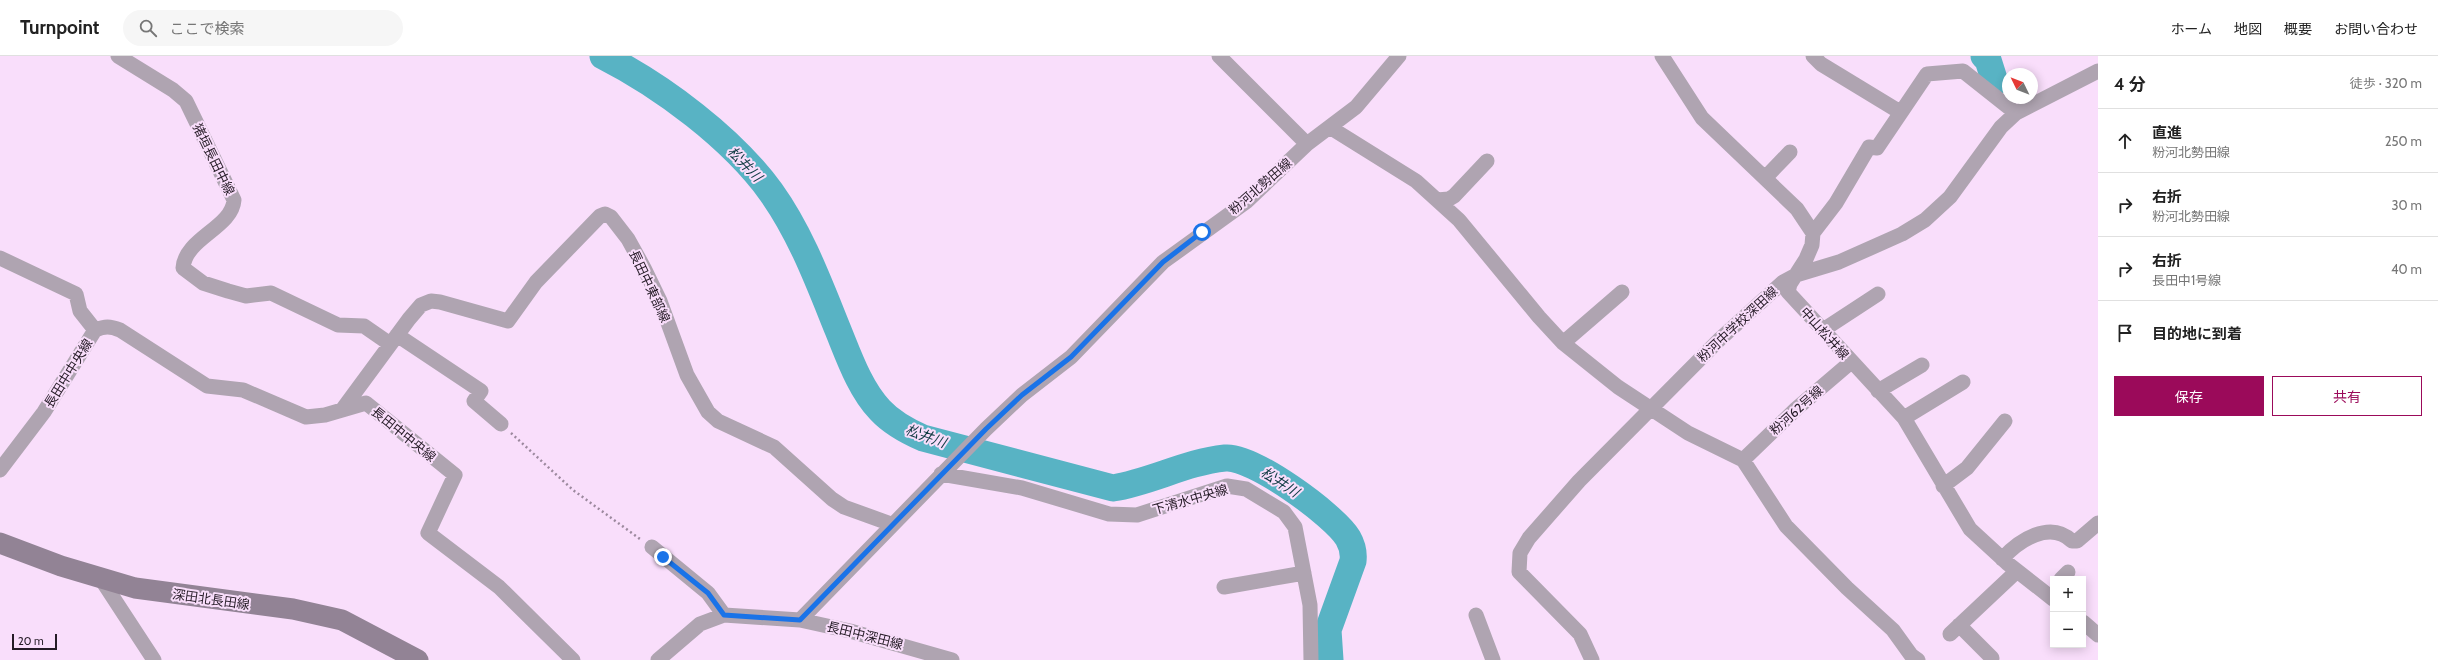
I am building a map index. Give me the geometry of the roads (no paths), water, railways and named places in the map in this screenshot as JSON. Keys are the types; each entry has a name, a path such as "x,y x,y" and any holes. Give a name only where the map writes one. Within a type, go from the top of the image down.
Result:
{"street":[{"name":"猪垣長田中線","path":"118,56 173,90 186,101 234,200 231,212 189,251 184,261 183,268 203,282 228,291 246,296 271,293 338,325 364,326 393,339"},
{"path":"1219,56 1307,144"},
{"name":"粉河北勢田線","path":"800,620 986,429 1022,395 1071,357 1163,262 1246,202 1307,144 1331,128 1371,91 1399,56"},
{"path":"1662,56 1702,118 1797,209 1813,232 1836,203 1869,147 1877,148 1927,74 1963,71 2016,113"},
{"path":"1813,56 1821,64 1900,112"},
{"name":"粉河中学校深田線","path":"1592,660 1580,634 1519,572 1520,553 1529,538 1578,481 1651,407 1782,282 1796,275 1839,262 1902,234 1925,220 1950,197 2001,127 2016,113 2098,71"},
{"path":"1331,128 1358,146 1397,167 1437,200 1459,220 1539,317 1564,343 1618,387 1651,407 1688,433 1743,460 1786,526 1847,588 1893,630 1911,655 1918,660"},
{"path":"1766,178 1790,152"},
{"path":"1437,200 1449,199 1454,196 1487,161"},
{"name":"長田中東部線","path":"342,410 393,339 422,305 431,301 508,322 536,282 600,216 605,214 611,217 628,239 644,268 660,301 687,376 708,412 718,421 774,447 832,499 844,507 892,524"},
{"name":"中山松井線","path":"1813,232 1812,245 1790,284 1788,292 1904,418 1943,486 1970,529 2002,559 2050,593"},
{"path":"0,258 76,294 80,311 95,330"},
{"path":"1564,343 1622,292"},
{"path":"1822,330 1878,294"},
{"name":"長田中中央線","path":"0,470 44,412 95,330 111,327 120,330 207,386 243,390 306,417 342,410 366,403 455,475 428,533 499,587 573,660"},
{"path":"393,339 481,391 474,401 501,424"},
{"name":"粉河62号線","path":"1743,460 1796,409 1851,362"},
{"path":"1878,391 1922,365"},
{"path":"1904,418 1963,382"},
{"path":"1943,486 1967,468 2005,421"},
{"name":"下清水中央線","path":"945,470 1022,488 1109,514 1137,515 1227,486 1246,489 1284,512 1295,527 1310,605 1311,660"},
{"path":"2002,559 2025,539 2053,531 2065,534 2072,541 2077,541 2098,523"},
{"name":"深田北長田線","path":"0,543 101,579 136,588 293,609 342,620 418,660"},
{"path":"652,548 708,593 724,615"},
{"path":"1992,658 1954,629 2017,571"},
{"path":"1224,587 1304,573"},
{"path":"101,579 154,660"},
{"path":"658,660 700,624 724,615 800,620"},
{"path":"1476,615 1493,660"},
{"name":"長田中深田線","path":"800,620 857,632 952,660"}],"waterway":[{"name":"松井川","path":"603,56 626,68 672,98 716,133 737,152 755,172 782,208 800,242 861,383 880,410 900,426 923,438 1113,488 1211,460 1225,458 1237,460 1254,466 1272,476 1291,488 1327,515 1348,538 1352,546 1353,555 1353,561 1328,630 1330,660"},
{"path":"1984,56 1988,60 1995,82"}]}
